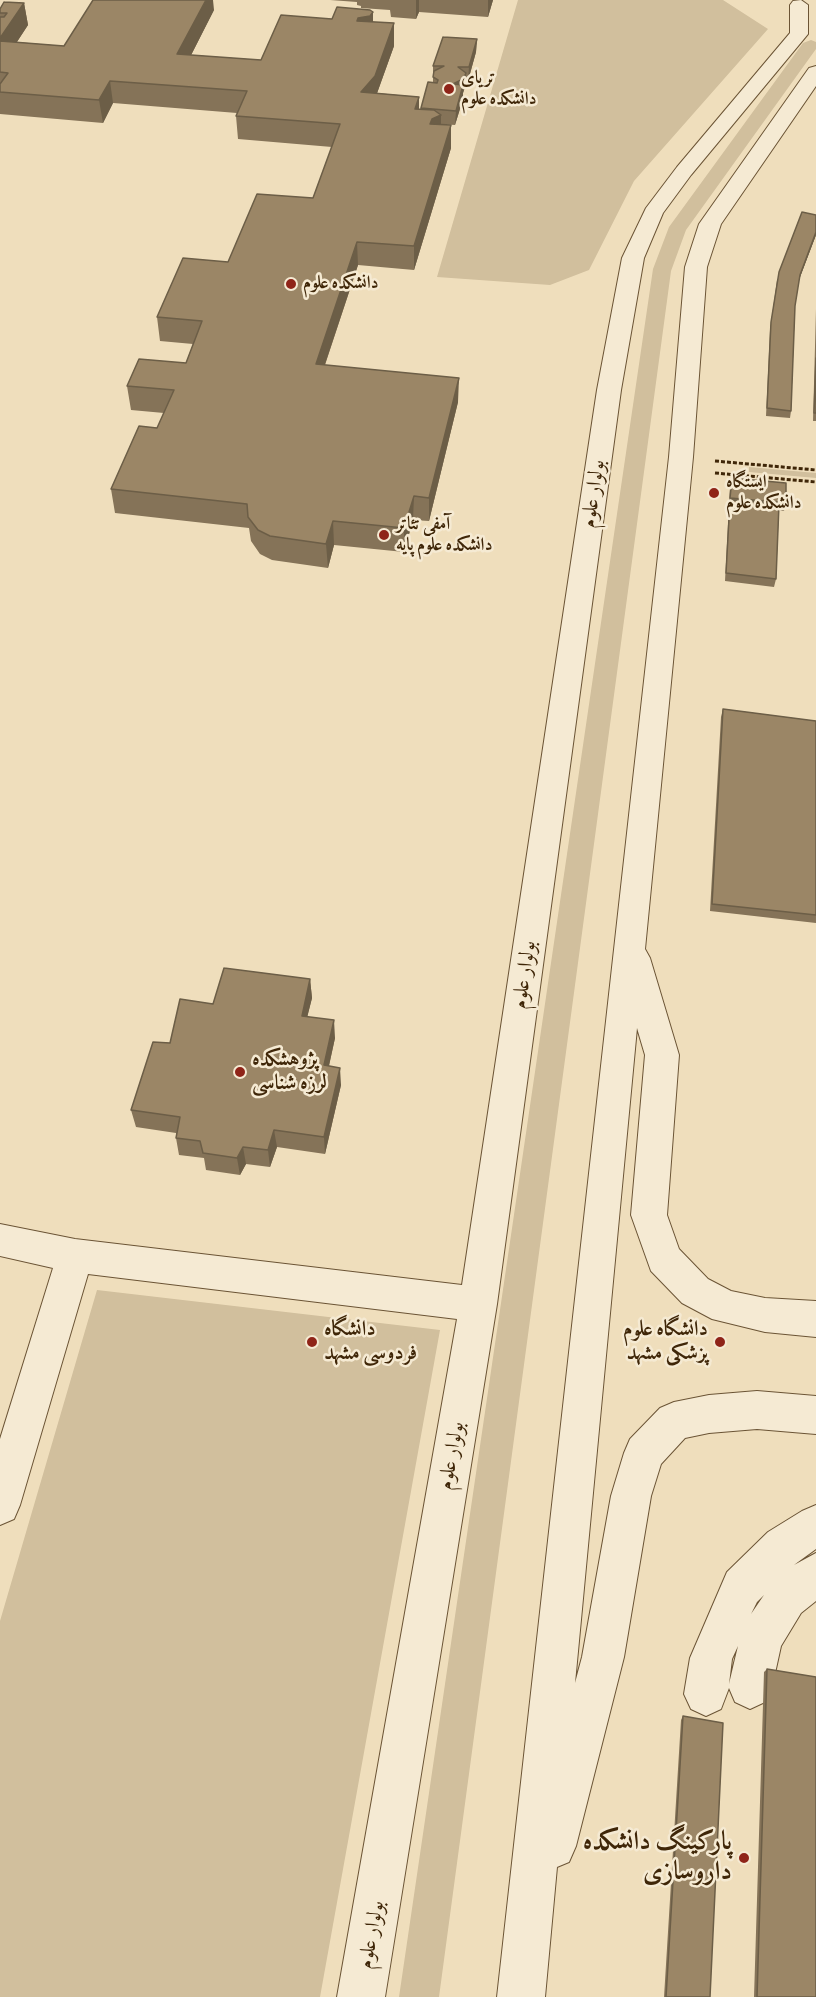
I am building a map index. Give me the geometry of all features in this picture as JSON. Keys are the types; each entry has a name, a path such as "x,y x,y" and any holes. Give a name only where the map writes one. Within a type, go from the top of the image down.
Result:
{"lane":[{"name":"بولوار علوم","path":"361,1997 477,1304 607,402 633,258 653,212 684,171 799,34 800,5"},
{"path":"521,1997 629,942 681,464 696,267 710,224 816,72"},
{"path":"629,942 662,1055 649,1215 664,1259 695,1291 725,1307 765,1315 816,1319"},
{"path":"0,1240 75,1256 477,1304"},
{"path":"0,1505 75,1256"},
{"path":"527,1944 603,1657 631,1496 644,1453 674,1421 710,1414 757,1410 816,1415"},
{"path":"706,1694 711,1658 742,1587 783,1547 816,1526"},
{"path":"750,1687 761,1638 786,1598 816,1574"}],"path":[{"path":"681,464 816,470"},
{"path":"681,464 816,482"}],"shaded area":[{"path":"518,0 723,0 768,29 634,181 589,270 550,285 437,277"},
{"path":"811,40 816,42 816,49 686,230 671,271 439,1997 399,1997 653,269 669,227 803,43"},
{"path":"749,467 816,473 816,478 749,472"},
{"path":"97,1290 440,1330 320,1997 0,1997 0,1621"}],"building":[{"name":"دانشکده علوم","path":"93,0 206,0 177,54 261,60 281,15 332,19 337,7 373,12 370,16 358,18 357,21 394,23 375,76 361,92 419,97 415,109 434,110 441,115 432,119 430,124 451,125 414,246 357,242 316,364 459,378 429,498 414,496 404,528 333,521 326,544 270,536 258,530 248,517 247,504 111,489 139,426 157,428 174,390 127,386 139,359 186,363 202,321 157,317 183,258 228,262 257,194 313,198 340,124 236,116 247,91 110,81 99,100 0,92 0,84 8,73 0,72 0,41 64,46"},
{"path":"4,2 24,3 0,38 0,17 4,17 7,13 0,13"},
{"name":"تریای دانشکده علوم","path":"443,37 477,39 469,67 458,67 466,73 463,79 453,84 463,85 456,111 421,108 428,82 437,83 438,80 433,77 434,71 444,66 433,66"},
{"path":"802,212 816,215 816,232 800,275 795,306 791,411 767,408 771,322 779,272"},
{"path":"816,358 816,413 814,413"},
{"path":"732,478 786,483 786,503 730,498"},
{"path":"730,500 779,504 776,579 726,573"},
{"path":"723,709 816,721 816,915 712,904"},
{"name":"پژوهشکده لرزه شناسی","path":"224,968 310,979 302,1016 334,1020 324,1065 340,1068 324,1137 274,1130 268,1150 243,1147 237,1158 203,1153 200,1141 176,1138 180,1117 131,1110 153,1042 170,1043 180,999 213,1004"},
{"path":"767,1669 816,1677 816,1997 757,1997"},
{"path":"683,1716 723,1723 710,1997 666,1997"}],"place":[{"name":"تریای دانشکده علوم","path":"449,89"},
{"name":"دانشکده علوم","path":"291,284"},
{"name":"ایستگاه دانشکده علوم","path":"714,493"},
{"name":"آمفی تئاتر دانشکده علوم پایه","path":"384,535"},
{"name":"پژوهشکده لرزه شناسی","path":"240,1072"},
{"name":"دانشگاه فردوسی مشهد","path":"312,1342"},
{"name":"دانشگاه علوم پزشکی مشهد","path":"720,1342"},
{"name":"پارکینگ دانشکده داروسازی","path":"744,1858"}]}
